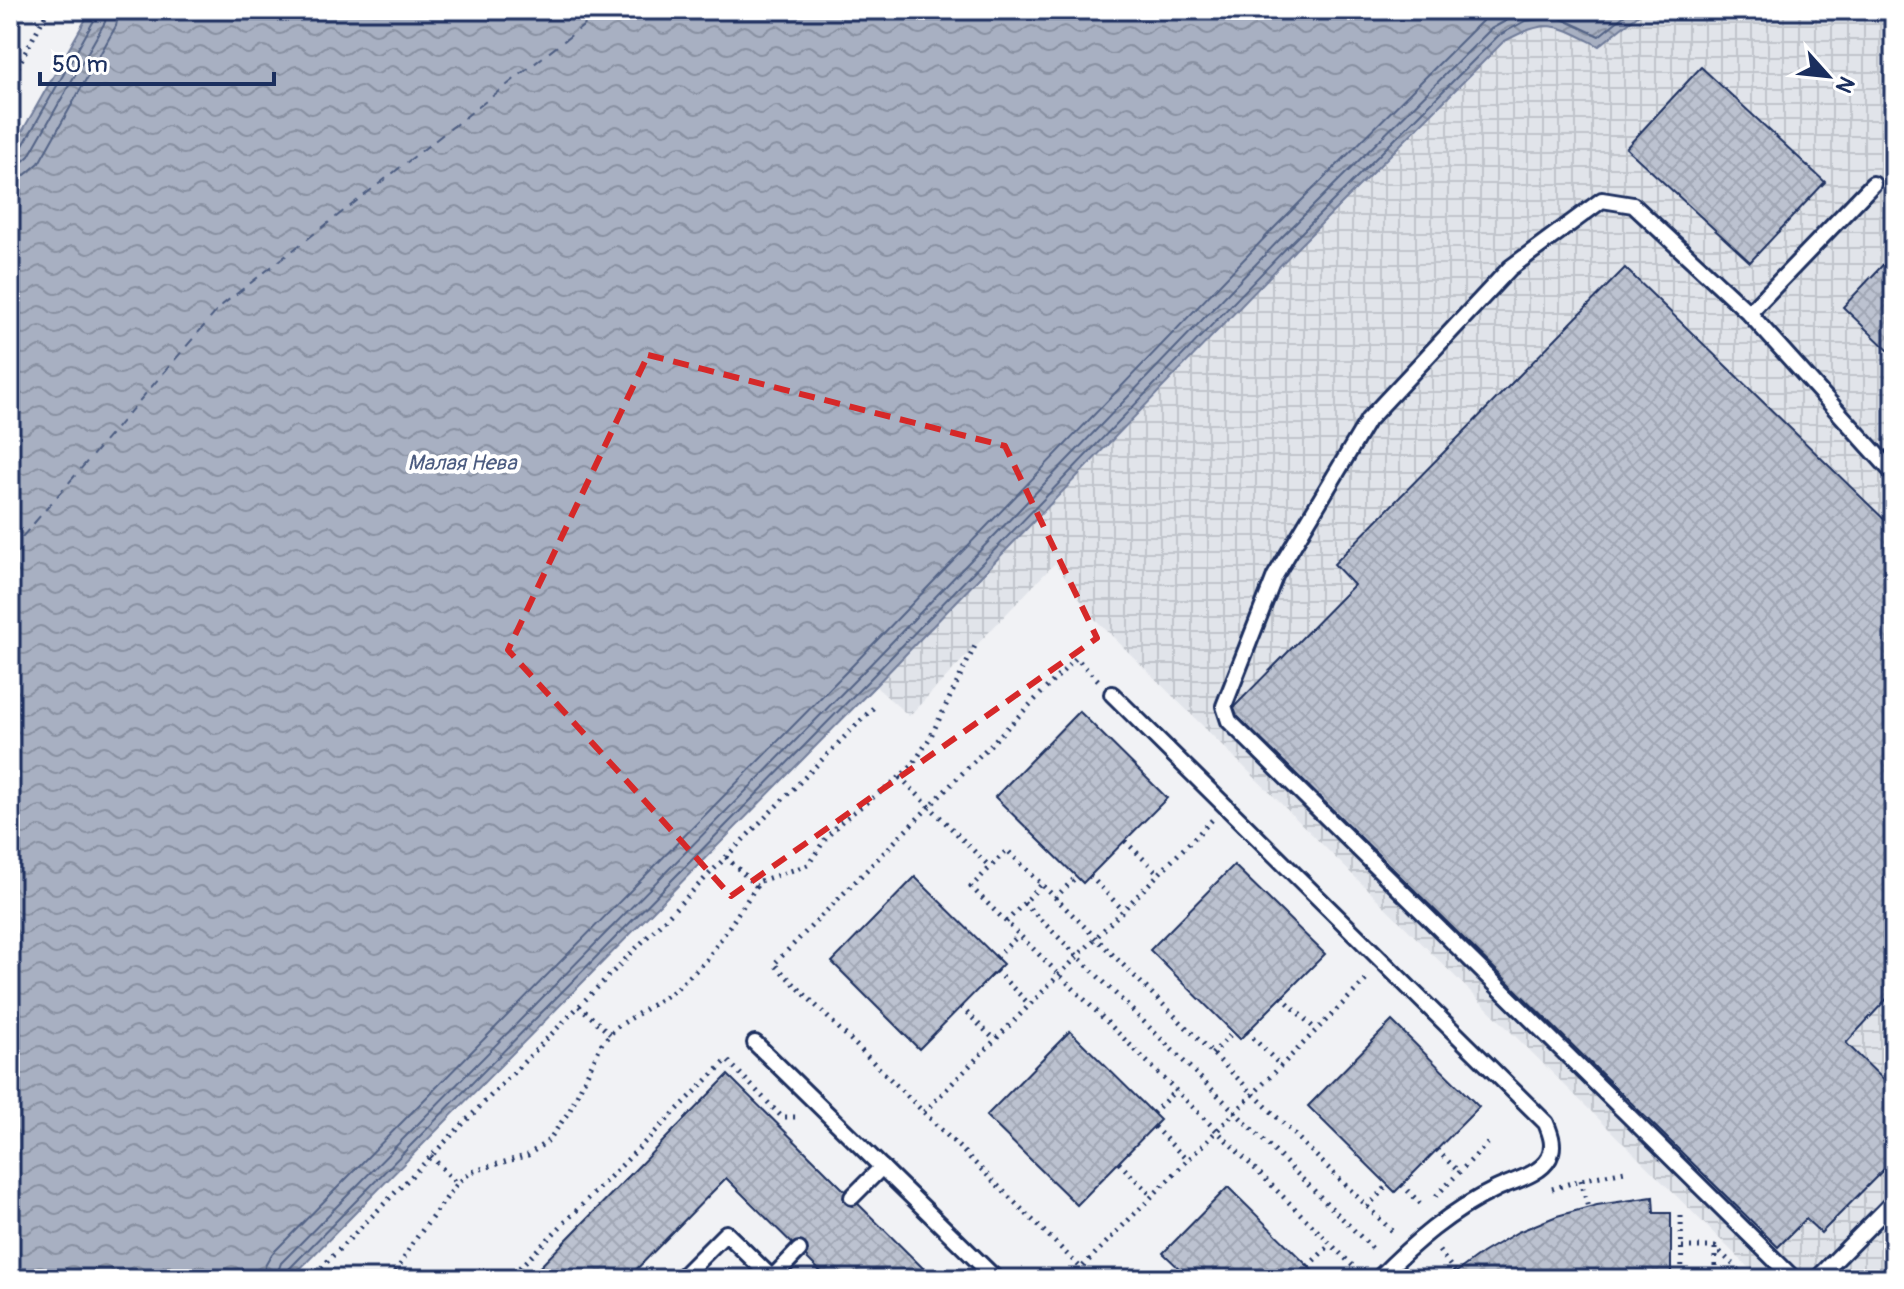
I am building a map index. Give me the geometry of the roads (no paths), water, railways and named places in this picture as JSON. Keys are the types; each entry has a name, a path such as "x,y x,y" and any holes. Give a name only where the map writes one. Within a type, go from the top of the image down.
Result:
{"lane":[{"path":"1749,313 1873,184"},
{"path":"1794,1279 1229,721 1224,706 1275,576 1368,420 1510,268 1602,200 1633,205 1749,313 1894,474"},
{"path":"1112,694 1546,1123 1553,1141 1548,1160 1533,1172 1460,1209 1409,1248 1378,1279"},
{"path":"755,1043 996,1279"},
{"path":"852,1197 882,1167"},
{"path":"1817,1279 1894,1201"},
{"path":"680,1279 726,1233 773,1279 799,1250"}],"water":[{"name":"Малая Нева","path":"91,10 1644,10 1599,46 1552,26 1531,29 1503,42 1296,249 875,686 290,1279 10,1279 10,153"}]}
